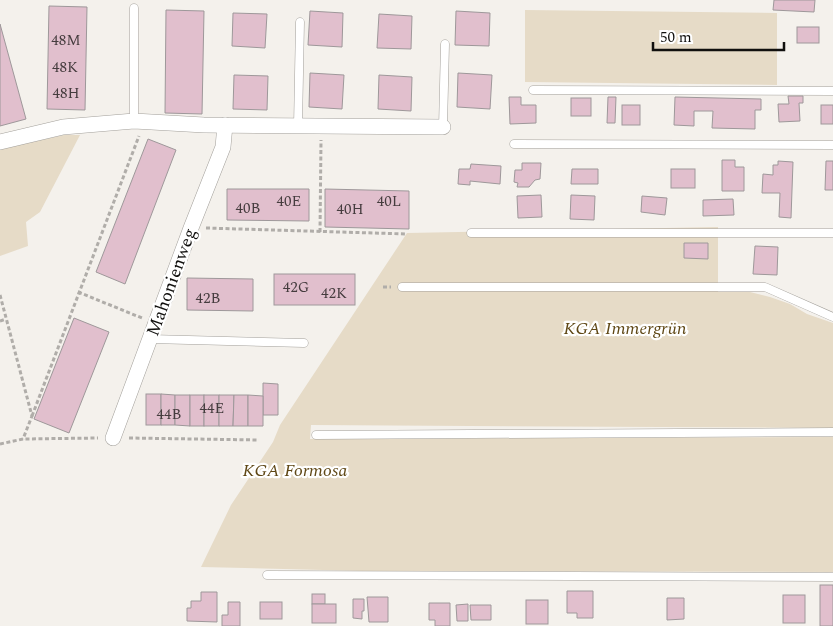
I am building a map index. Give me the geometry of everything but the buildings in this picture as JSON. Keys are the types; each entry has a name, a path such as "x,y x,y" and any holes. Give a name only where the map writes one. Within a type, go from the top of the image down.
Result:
{"street":[{"path":"0,142 63,127 139,122 225,125 443,127"},
{"name":"Mahonienweg","path":"113,438 190,228 223,147 225,125"}],"lane":[{"path":"134,8 139,122"},
{"path":"298,126 300,22"},
{"path":"443,127 445,44"},
{"path":"533,90 833,91"},
{"path":"514,144 833,145"},
{"path":"471,233 833,232"},
{"path":"402,287 765,287 833,317"},
{"path":"150,339 304,343"},
{"path":"316,435 833,432"},
{"path":"267,575 833,577"}],"path":[{"path":"23,439 139,122"},
{"path":"320,232 322,126"},
{"path":"190,228 407,234"},
{"path":"78,292 156,323"},
{"path":"0,295 32,416"},
{"path":"0,321 6,319"}],"green space":[{"path":"525,10 777,13 777,85 525,82"},
{"path":"64,135 80,135 40,212 26,222 28,246 0,256 0,149"},
{"path":"718,227 718,292 750,292 770,297 790,304 807,314 833,323 833,428 311,425 310,439 833,437 833,572 362,571 201,567 231,505 273,442 280,425 407,233"}],"park label":[{"name":"KGA Immergrün","path":"625,328"},
{"name":"KGA Formosa","path":"295,470"}]}
